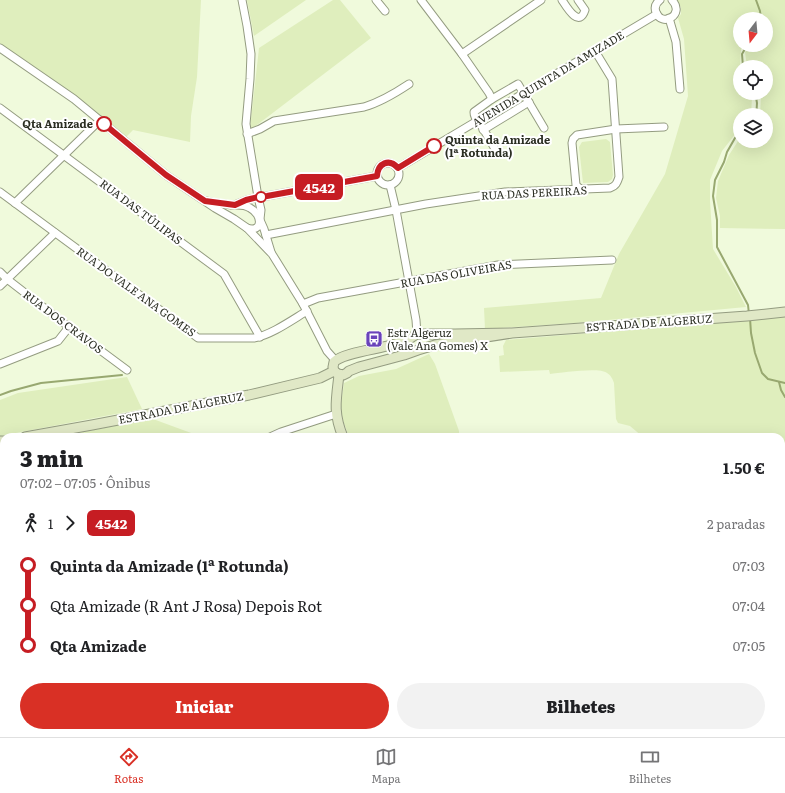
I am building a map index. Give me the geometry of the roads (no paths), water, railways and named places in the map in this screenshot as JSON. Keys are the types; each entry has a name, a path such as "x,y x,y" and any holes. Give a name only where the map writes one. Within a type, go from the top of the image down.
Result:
{"main road":[{"name":"ESTRADA DE ALGERUZ","path":"338,359 356,353 392,345 416,335 512,333 750,316 785,312"},
{"name":"ESTRADA DE ALGERUZ","path":"49,433 249,395 337,373 345,374 349,370 404,356 435,345 512,333"},
{"path":"416,335 425,337 427,343 426,346 419,350 415,349 411,344 416,335"},
{"path":"341,433 336,414 337,373 333,364 338,359 346,359 350,365 349,370"}],"street":[{"path":"242,0 251,54 246,119 247,134 261,210 258,226 254,229 247,228"},
{"path":"376,0 385,11"},
{"path":"462,54 541,0"},
{"path":"562,0 573,15 577,17 584,14 585,10 578,0"},
{"path":"659,0 655,10 663,19 670,18 674,15 676,11 676,1"},
{"path":"425,1 492,99"},
{"name":"AVENIDA QUINTA DA AMIZADE","path":"398,168 657,14"},
{"path":"670,18 676,42 680,89"},
{"path":"0,48 74,99 126,144 166,175 247,228 272,254 307,311 327,351 338,359"},
{"name":"RUA DAS PEREIRAS","path":"266,235 488,194 504,192 580,190 610,188 615,186 619,177 612,79 595,51"},
{"path":"247,134 274,121 376,104 409,84"},
{"path":"498,154 478,120 475,118 474,112 492,99 518,84 544,128"},
{"path":"483,130 529,102"},
{"name":"RUA DAS TÚLIPAS","path":"0,108 224,274 260,337"},
{"path":"14,203 100,120"},
{"path":"580,190 576,185 572,143 573,139 577,135 616,129 664,128"},
{"path":"391,163 398,168 399,177 394,184 386,185 379,180 377,176 377,171 382,164 391,163"},
{"path":"234,219 230,213 232,206 246,200 377,176"},
{"path":"390,185 416,320 416,335"},
{"name":"RUA DO VALE ANA GOMES","path":"0,192 198,338 260,337 307,311"},
{"path":"205,201 246,206 251,208 258,215 264,228 272,254"},
{"path":"0,286 55,232"},
{"name":"RUA DAS OLIVEIRAS","path":"303,304 318,298 498,265 612,260"},
{"name":"RUA DOS CRAVOS","path":"0,272 69,327 127,370"},
{"path":"0,364 58,341 69,327"},
{"path":"280,433 336,414"}],"waterway":[{"path":"756,0 760,12"},
{"path":"742,60 743,52"},
{"path":"756,100 757,108"},
{"path":"733,142 715,180 713,196 717,220 717,247 748,305 749,314"},
{"path":"750,318 755,353 762,373 768,379 785,383"},
{"path":"0,395 41,383 122,375"},
{"path":"779,382 785,397"}],"place":[{"name":"Qta Amizade","path":"104,124"},
{"name":"Quinta da Amizade (1ª Rotunda)","path":"434,146"},
{"name":"Estr Algeruz (Vale Ana Gomes) X","path":"374,339"}]}
